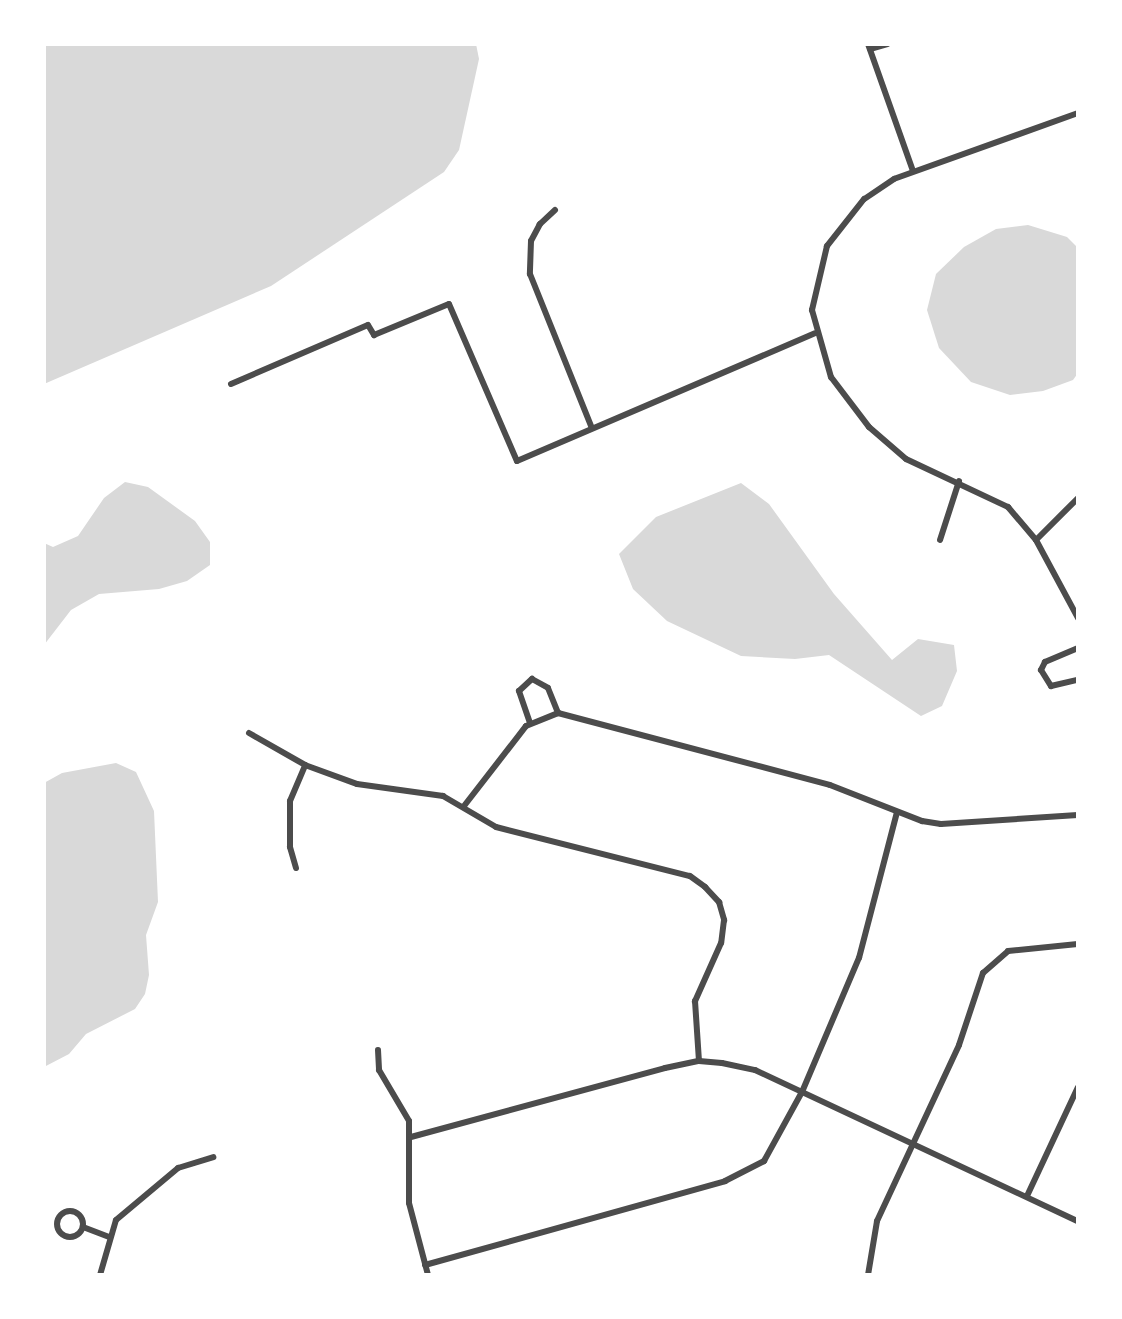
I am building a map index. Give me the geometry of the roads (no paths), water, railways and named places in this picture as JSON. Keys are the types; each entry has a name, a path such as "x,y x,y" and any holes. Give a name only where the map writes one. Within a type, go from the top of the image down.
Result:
{"street":[{"path":"887,44 869,47 913,171"},
{"path":"1078,113 913,171 864,199 827,246 812,310 815,333 831,377 869,427 906,459 958,481 1007,507 1036,540 1078,618"},
{"path":"555,210 540,223 531,241 530,274 592,428"},
{"path":"231,384 368,325 374,335 449,304 517,461 815,333"},
{"path":"940,540 958,481"},
{"path":"1036,540 1078,498"},
{"path":"1078,648 1051,659 1041,670 1051,686 1078,680"},
{"path":"530,723 519,691 532,680 548,688 558,713"},
{"path":"464,806 530,723 558,713 830,785 897,812 941,824 1078,816"},
{"path":"249,733 305,765 357,784 443,796 496,827 690,876 719,902 724,920 722,943 695,1001 693,1026 699,1061"},
{"path":"296,868 290,847 290,801 305,765"},
{"path":"425,1265 749,1172 776,1143 802,1092 859,958 897,812"},
{"path":"868,1275 877,1221 960,1045 983,973 1008,951 1078,944"},
{"path":"378,1050 379,1070 409,1121 409,1203 428,1275"},
{"path":"411,1137 699,1061 755,1070 915,1142 1078,1221"},
{"path":"1027,1195 1078,1087"},
{"path":"100,1275 116,1220 145,1192 178,1168 213,1157"},
{"path":"73,1211 81,1217 83,1227 76,1235 66,1237 58,1230 57,1220 63,1212 73,1211"},
{"path":"83,1227 109,1237"}]}
